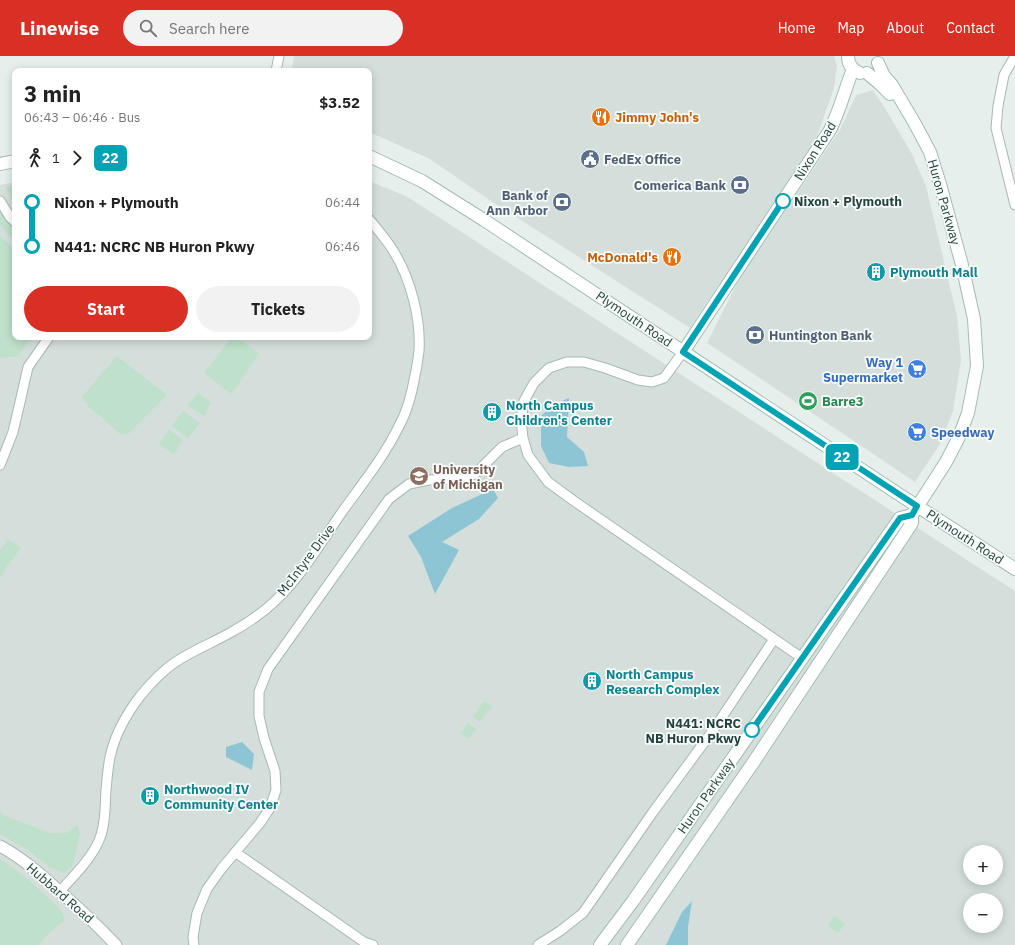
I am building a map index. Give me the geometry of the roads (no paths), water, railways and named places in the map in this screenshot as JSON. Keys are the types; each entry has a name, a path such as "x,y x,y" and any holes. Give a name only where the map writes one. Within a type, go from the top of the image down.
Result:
{"main road":[{"path":"848,56 849,64 860,72 872,71 876,68 878,60"},
{"name":"Huron Parkway","path":"627,945 756,760 912,524 914,511 946,462 968,413 977,366 974,319 962,265 930,152 892,85 884,76 878,60"},
{"name":"Nixon Road","path":"683,352 830,130 840,109 846,86 860,72"},
{"name":"Huron Parkway","path":"860,72 879,83 910,116"},
{"name":"Plymouth Road","path":"372,157 422,181 484,220 683,352 914,511 1015,569"},
{"path":"0,164 12,162"},
{"name":"Huron Parkway","path":"600,945 625,912 900,518 914,511"},
{"path":"802,658 809,668 810,678"},
{"path":"681,832 698,844"}],"street":[{"path":"277,68 279,56"},
{"path":"1015,56 1004,75 998,106 996,128 1015,205"},
{"path":"0,201 12,219"},
{"name":"McIntyre Drive","path":"60,891 92,854 101,836 105,813 110,758 117,736 138,699 163,671 193,652 253,619 282,594 302,570 382,455 402,420 413,391 419,350 419,328 415,305 408,283 395,253 372,223"},
{"path":"0,465 13,432 28,367 47,340"},
{"path":"683,352 664,378 652,382 638,380 584,362 567,362 549,368 534,383 524,401 521,420 523,438 528,455 548,482 584,509 802,658"},
{"path":"194,945 193,937 197,913 207,889 222,868 260,823 270,808 276,790 275,771 264,738 259,716 259,692 268,669 389,499 409,484 429,480 462,479 475,474 502,447 523,438"},
{"path":"538,945 560,931 583,913 653,812 714,729 774,639"},
{"name":"Hubbard Road","path":"0,846 27,863 60,891 116,945"},
{"path":"235,852 364,942 373,945"}],"water":[{"path":"569,398 567,437 584,452 588,466 569,467 549,463 541,446 541,416 554,404"},
{"path":"493,489 498,498 479,519 442,542 459,550 435,594 421,557 408,536 452,508"},
{"path":"242,742 254,754 252,770 226,757 226,747"},
{"path":"692,901 688,927 688,945 666,945 682,912"}],"place":[{"name":"Jimmy John's","path":"601,117"},
{"name":"FedEx Office","path":"590,159"},
{"name":"Comerica Bank","path":"740,185"},
{"name":"Nixon + Plymouth","path":"783,201"},
{"name":"Bank of Ann Arbor","path":"562,202"},
{"name":"McDonald's","path":"672,257"},
{"name":"Plymouth Mall","path":"876,272"},
{"name":"Huntington Bank","path":"755,335"},
{"name":"Way 1 Supermarket","path":"917,369"},
{"name":"Barre3","path":"808,401"},
{"name":"North Campus Children's Center","path":"492,412"},
{"name":"Speedway","path":"917,432"},
{"name":"University of Michigan","path":"419,476"},
{"name":"North Campus Research Complex","path":"592,681"},
{"name":"N441: NCRC NB Huron Pkwy","path":"752,730"},
{"name":"Northwood IV Community Center","path":"150,796"}]}
